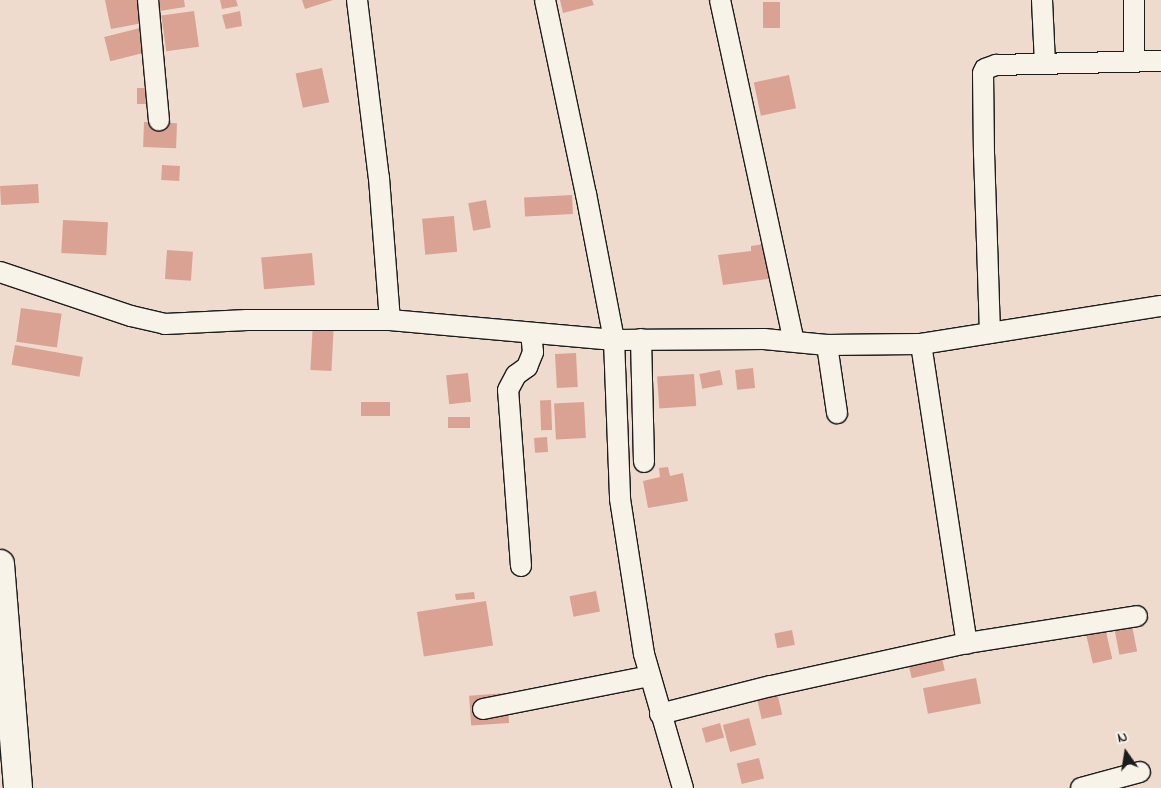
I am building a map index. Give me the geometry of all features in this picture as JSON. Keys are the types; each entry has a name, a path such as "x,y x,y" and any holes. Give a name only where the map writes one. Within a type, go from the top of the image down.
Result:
{"street":[{"path":"148,0 159,121"},
{"path":"357,0 379,178 390,320"},
{"path":"545,0 586,194 614,340 620,499 644,654 683,788"},
{"path":"720,0 794,341"},
{"path":"1042,0 1045,64"},
{"path":"1134,0 1134,61"},
{"path":"990,333 982,73 985,69 996,65 1161,61"},
{"path":"0,272 131,316 165,324 247,320 390,320 614,340 794,341 827,345 921,344 1161,306"},
{"path":"521,566 508,390 516,375 526,367 534,352 531,333"},
{"path":"641,339 644,462"},
{"path":"921,344 967,643"},
{"path":"827,345 837,413"},
{"path":"0,564 18,788"},
{"path":"660,714 771,686 967,643 1137,616"},
{"path":"483,709 650,676"},
{"path":"1081,788 1140,772"}],"building":[{"path":"105,0 139,0 143,23 111,29"},
{"path":"159,0 184,0 185,7 160,11"},
{"path":"220,0 236,0 238,6 222,9"},
{"path":"302,0 333,0 305,9"},
{"path":"560,0 592,0 594,5 563,13"},
{"path":"763,2 780,2 780,28 763,28"},
{"path":"194,11 199,47 166,51 161,16"},
{"path":"240,11 242,26 226,29 222,15"},
{"path":"144,27 150,51 110,61 104,37"},
{"path":"322,68 329,102 303,108 296,74"},
{"path":"789,75 796,108 761,116 754,82"},
{"path":"137,88 157,88 157,104 137,104"},
{"path":"144,122 177,123 176,148 143,147"},
{"path":"162,165 180,166 179,181 161,180"},
{"path":"38,184 39,203 1,205 0,186"},
{"path":"572,195 573,214 525,216 524,198"},
{"path":"486,200 491,228 473,231 468,203"},
{"path":"454,216 457,252 425,255 422,219"},
{"path":"63,220 108,222 106,255 61,253"},
{"path":"771,243 775,278 723,285 718,255 751,251 751,246"},
{"path":"167,250 193,252 191,281 165,279"},
{"path":"312,253 315,285 264,289 261,257"},
{"path":"21,308 62,314 57,347 16,342"},
{"path":"313,321 334,322 331,371 310,370"},
{"path":"15,345 83,357 79,377 12,365"},
{"path":"576,353 578,387 557,388 555,354"},
{"path":"753,368 755,388 737,390 735,370"},
{"path":"720,370 723,385 702,389 699,374"},
{"path":"468,373 471,402 449,404 446,375"},
{"path":"694,374 696,406 659,409 657,377"},
{"path":"540,400 551,400 552,430 541,430"},
{"path":"361,402 390,402 390,416 361,416"},
{"path":"584,402 586,438 556,440 554,404"},
{"path":"448,417 470,417 470,428 448,428"},
{"path":"547,437 548,452 535,453 534,438"},
{"path":"668,467 670,476 683,473 688,501 648,508 643,481 660,477 659,468"},
{"path":"596,591 600,612 574,617 569,596"},
{"path":"474,592 475,599 456,600 455,594"},
{"path":"486,601 493,645 424,656 417,612"},
{"path":"1131,620 1137,651 1119,655 1113,623"},
{"path":"1104,623 1112,659 1093,664 1085,627"},
{"path":"792,630 795,645 777,648 774,633"},
{"path":"941,654 945,671 912,678 908,662"},
{"path":"976,678 981,704 928,714 923,688"},
{"path":"777,692 782,714 762,719 757,697"},
{"path":"507,693 509,723 471,726 469,696"},
{"path":"749,718 756,745 730,752 723,725"},
{"path":"720,723 724,737 706,743 702,728"},
{"path":"759,758 764,778 742,784 737,764"}]}
